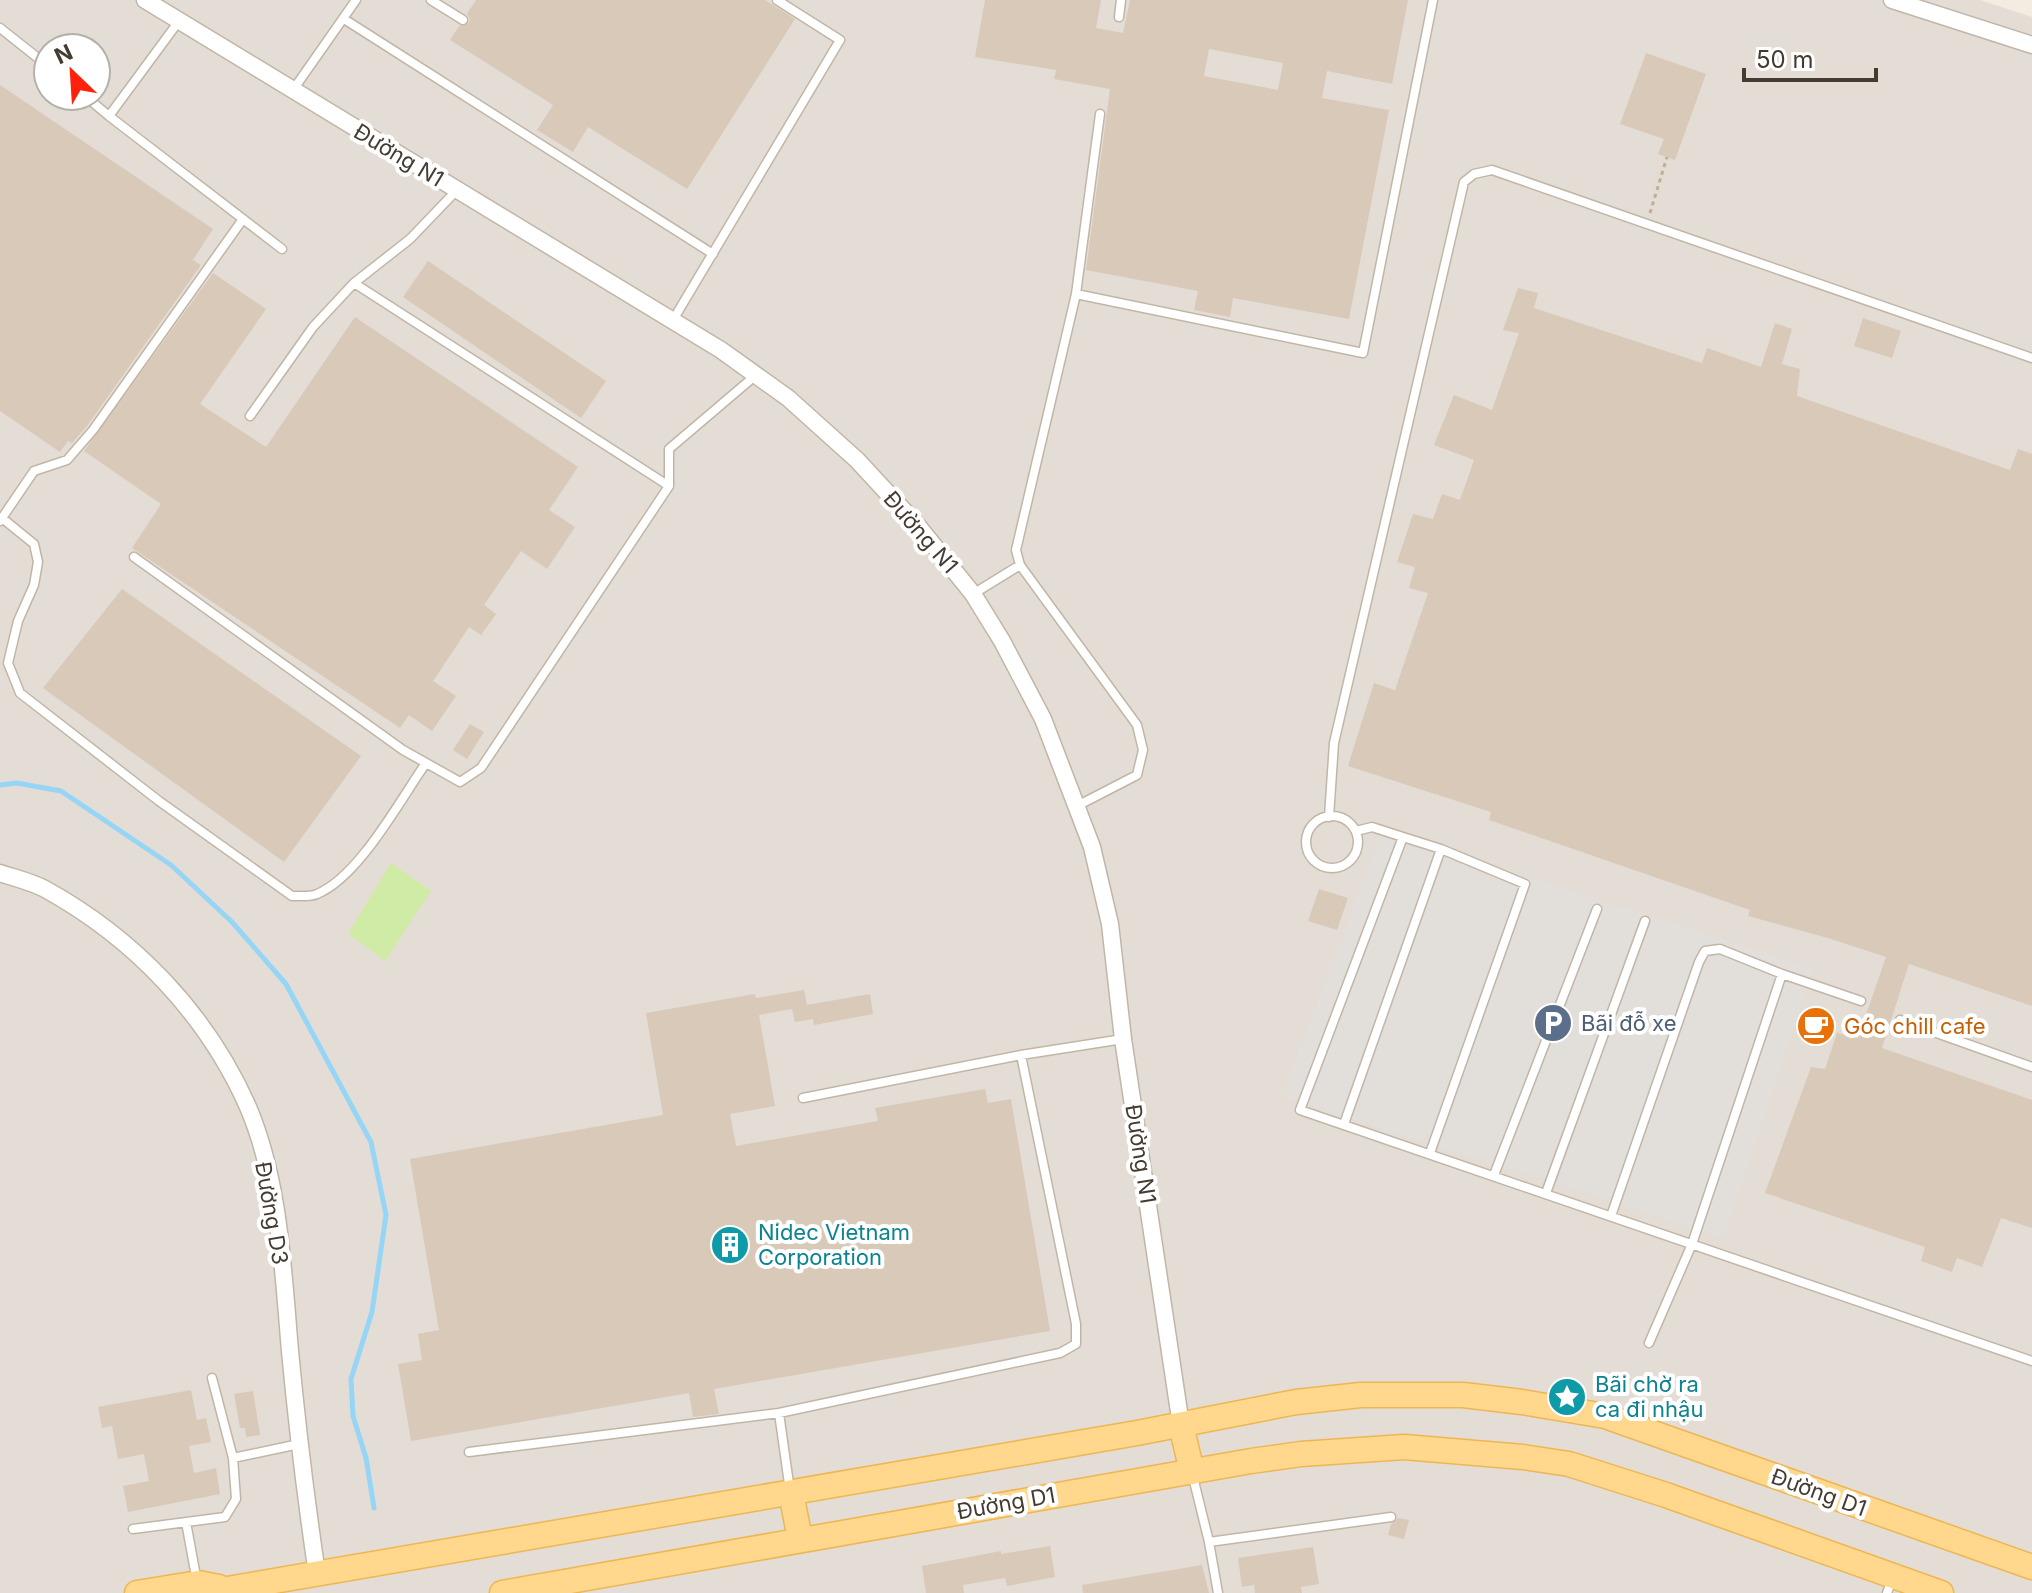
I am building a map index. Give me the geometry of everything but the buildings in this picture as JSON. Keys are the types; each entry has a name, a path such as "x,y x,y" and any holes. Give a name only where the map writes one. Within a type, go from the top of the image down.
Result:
{"main road":[{"name":"Đường D1","path":"137,1593 318,1583 384,1564 425,1545 703,1494 731,1503 1181,1425 1296,1402 1361,1395 1463,1395 1605,1416 2032,1567"},
{"path":"1181,1425 1192,1472"},
{"name":"Đường D1","path":"502,1593 1251,1461 1301,1454 1404,1447 1569,1464 1666,1495 1890,1584 1935,1592"},
{"path":"791,1493 800,1539"}],"street":[{"name":"Đường N1","path":"145,0 672,320 756,375 788,398 857,460 918,526 973,594 1043,719 1092,847 1110,924 1123,1039 1181,1425"},
{"path":"1892,0 2032,45"},
{"name":"Đường D3","path":"0,873 43,888 110,929 162,977 210,1038 248,1108 271,1183 299,1444 318,1583"}],"lane":[{"path":"293,90 356,0"},
{"path":"431,0 463,20"},
{"path":"672,320 840,40 777,0"},
{"path":"1119,17 1121,0"},
{"path":"1076,294 1363,353 1433,0"},
{"path":"344,19 713,254"},
{"path":"109,116 179,21"},
{"path":"0,28 32,53"},
{"path":"104,112 282,249"},
{"path":"1077,806 1137,775 1143,750 1137,725 1020,565 1016,550 1076,294 1100,114"},
{"path":"1329,817 1334,743 1464,182 1474,174 1492,170 2032,358"},
{"path":"250,416 313,327 354,283 410,239 457,190"},
{"path":"243,219 93,430 67,460 34,471 1,520 34,544 38,562 34,585 18,621 8,663 20,693 159,801 292,896 316,895 356,864 426,763"},
{"path":"354,283 669,486"},
{"path":"134,557 403,750 460,782 481,768 669,486 669,449 756,375"},
{"path":"973,594 1020,565"},
{"path":"1329,817 1344,819 1356,831 1358,847 1350,861 1336,868 1320,865 1309,854 1307,838 1314,824 1329,817"},
{"path":"1356,831 1372,827 1441,849 1525,884 1430,1153"},
{"path":"1403,837 1300,1110 2032,1361"},
{"path":"1344,1124 1441,849"},
{"path":"1494,1175 1597,909"},
{"path":"1546,1193 1645,921"},
{"path":"1611,1216 1705,951 1720,949 1861,1001"},
{"path":"1649,1343 1692,1244 1782,974"},
{"path":"1900,1020 2032,1067"},
{"path":"803,1098 1021,1055 1123,1039"},
{"path":"469,1452 779,1413 1060,1353 1076,1344 1076,1324 1021,1055"},
{"path":"133,1529 225,1517 236,1499 233,1458 212,1378"},
{"path":"779,1413 791,1493"},
{"path":"233,1458 299,1444"},
{"path":"1192,1472 1218,1593"},
{"path":"1209,1542 1391,1517"},
{"path":"186,1522 201,1588"}],"path":[{"path":"1647,224 1667,157"}],"shaded area":[{"path":"0,0 1980,0 2032,17 2032,1593 0,1593"},
{"path":"1383,830 1813,969 1723,1237 1282,1096"}],"green space":[{"path":"391,863 431,891 385,961 348,934"}],"waterway":[{"path":"0,785 17,783 61,791 171,865 232,922 286,984 371,1142 386,1215 372,1312 351,1379 353,1416 366,1458 374,1508"}],"place":[{"name":"Bãi đỗ xe","path":"1553,1023"},
{"name":"Góc chill cafe","path":"1816,1026"},
{"name":"Nidec Vietnam Corporation","path":"730,1245"},
{"name":"Bãi chờ ra ca đi nhậu","path":"1567,1397"}]}
